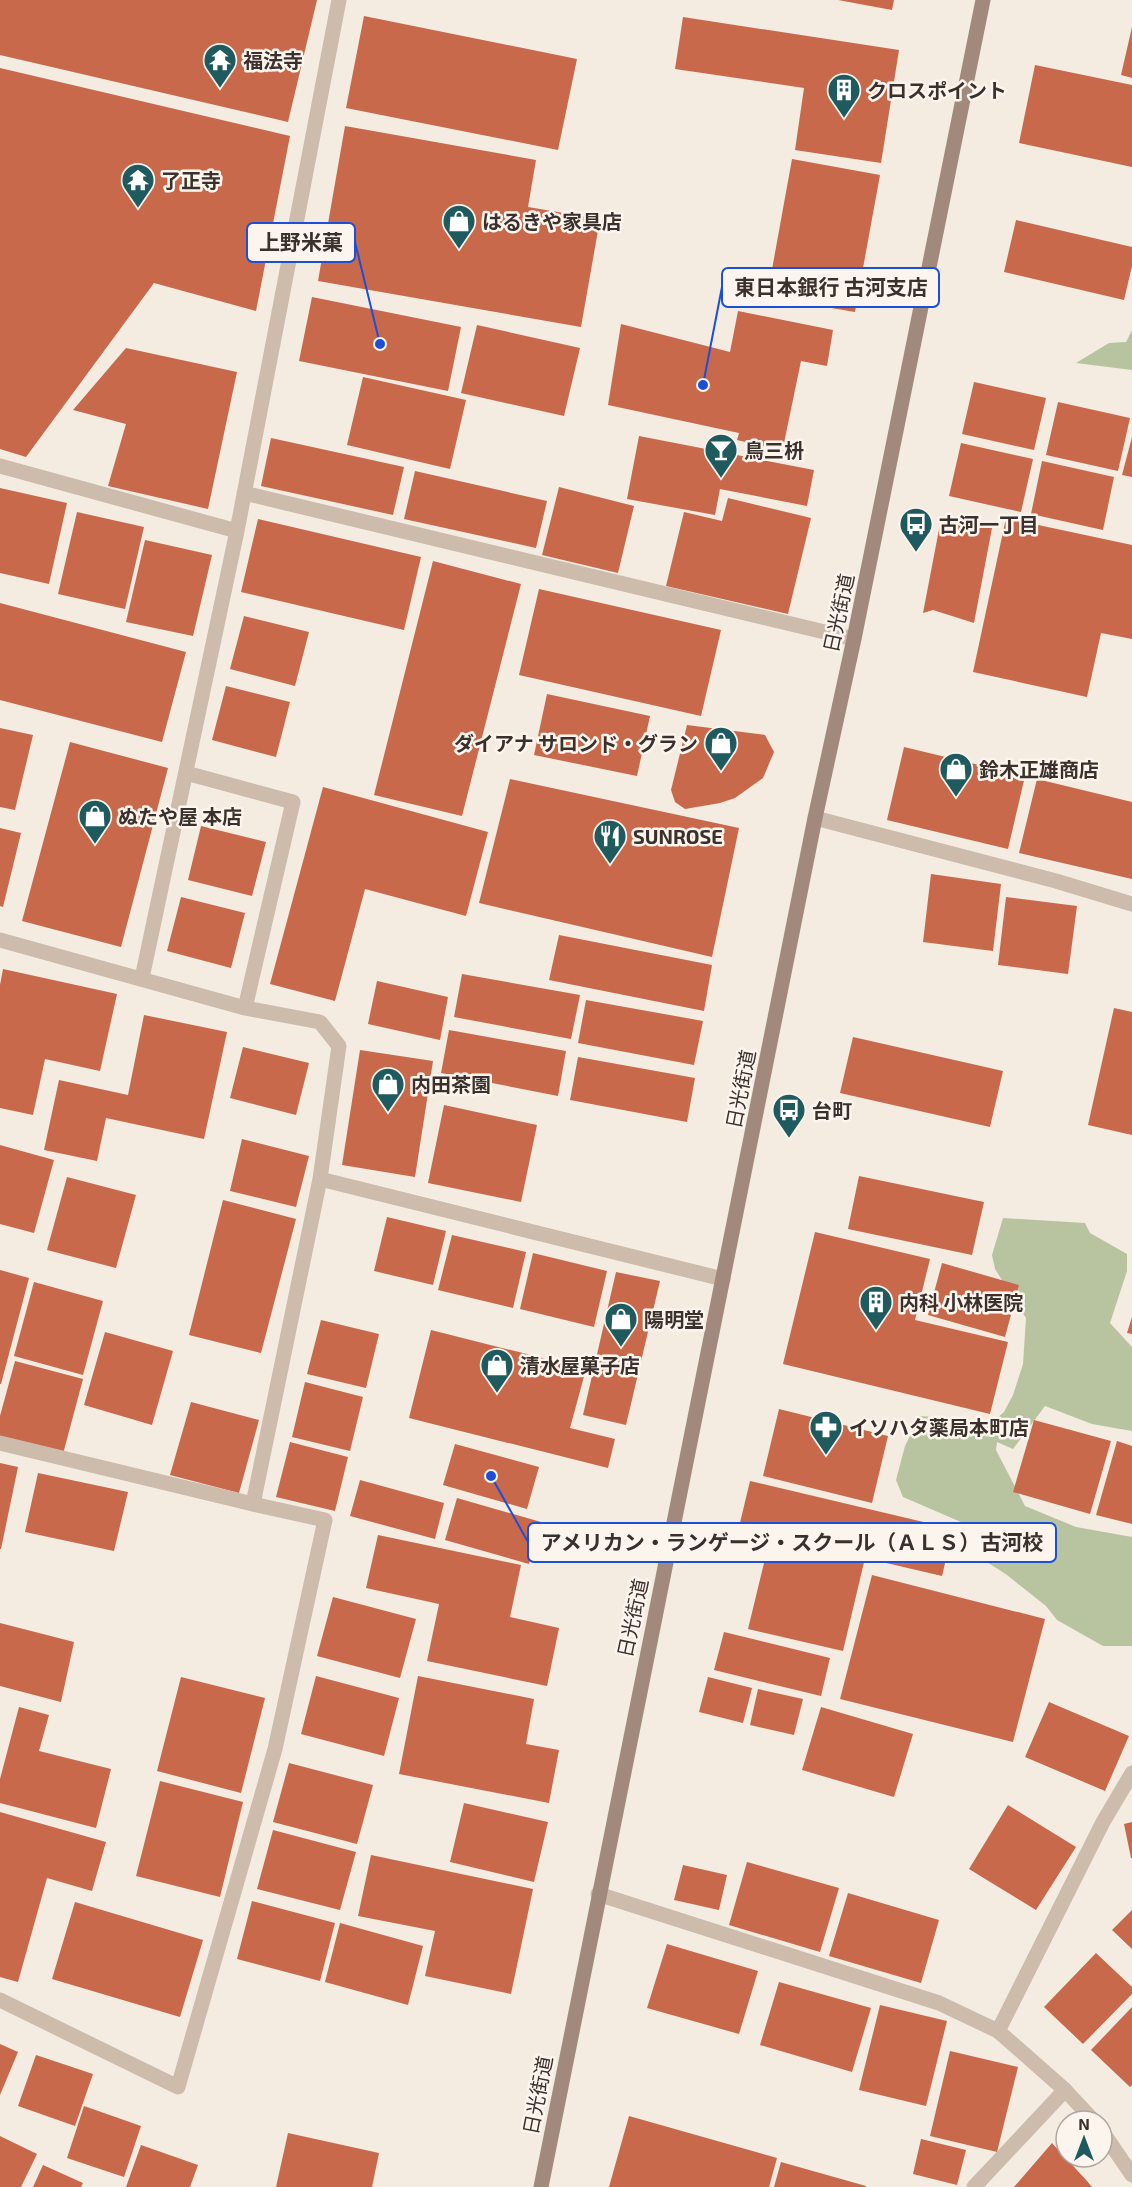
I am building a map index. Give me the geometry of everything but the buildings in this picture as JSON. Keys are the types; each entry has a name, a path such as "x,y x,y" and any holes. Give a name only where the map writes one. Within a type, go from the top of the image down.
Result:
{"main road":[{"name":"日光街道","path":"541,2187 815,818 855,639 983,0"}],"street":[{"path":"142,978 237,531 339,0"},
{"path":"0,466 237,531"},
{"path":"244,493 855,639"},
{"path":"186,773 292,802 245,1008"},
{"path":"815,818 1056,880 1132,904"},
{"path":"0,940 245,1008 320,1022 339,1046 320,1179 253,1504"},
{"path":"320,1179 723,1279"},
{"path":"0,1443 325,1520 274,1749 178,2087 0,2000"},
{"path":"998,2031 1103,1822 1132,1773"},
{"path":"598,1894 939,2003 998,2031 1065,2090 1083,2109"},
{"path":"974,2187 1065,2090"},
{"path":"1114,2149 1132,2175"}],"green space":[{"path":"1132,330 1132,370 1076,363 1109,343 1126,342"},
{"path":"1003,1218 1085,1223 1090,1233 1127,1254 1127,1271 1110,1323 1132,1347 1132,1431 1092,1424 1045,1406 1013,1449 997,1442 996,1450 1025,1506 1076,1527 1132,1537 1132,1646 1103,1646 1057,1620 1046,1606 1007,1575 971,1556 961,1522 903,1497 896,1480 905,1446 920,1416 973,1420 989,1425 1004,1412 1013,1395 1023,1364 1026,1318 995,1269 992,1255"}],"place":[{"name":"福法寺","path":"220,89"},
{"name":"クロスポイント","path":"844,119"},
{"name":"了正寺","path":"138,209"},
{"name":"はるきや家具店","path":"459,250"},
{"name":"上野米菓","path":"380,344"},
{"name":"東日本銀行 古河支店","path":"703,385"},
{"name":"鳥三枡","path":"721,479"},
{"name":"古河一丁目","path":"916,553"},
{"name":"ダイアナ サロンド・グラン","path":"721,772"},
{"name":"鈴木正雄商店","path":"956,798"},
{"name":"ぬたや屋 本店","path":"95,845"},
{"name":"SUNROSE","path":"610,865"},
{"name":"内田茶園","path":"388,1113"},
{"name":"台町","path":"789,1139"},
{"name":"内科 小林医院","path":"876,1331"},
{"name":"陽明堂","path":"621,1348"},
{"name":"清水屋菓子店","path":"497,1394"},
{"name":"イソハタ薬局本町店","path":"826,1456"},
{"name":"アメリカン・ランゲージ・スクール（ＡＬＳ）古河校","path":"491,1476"}]}
